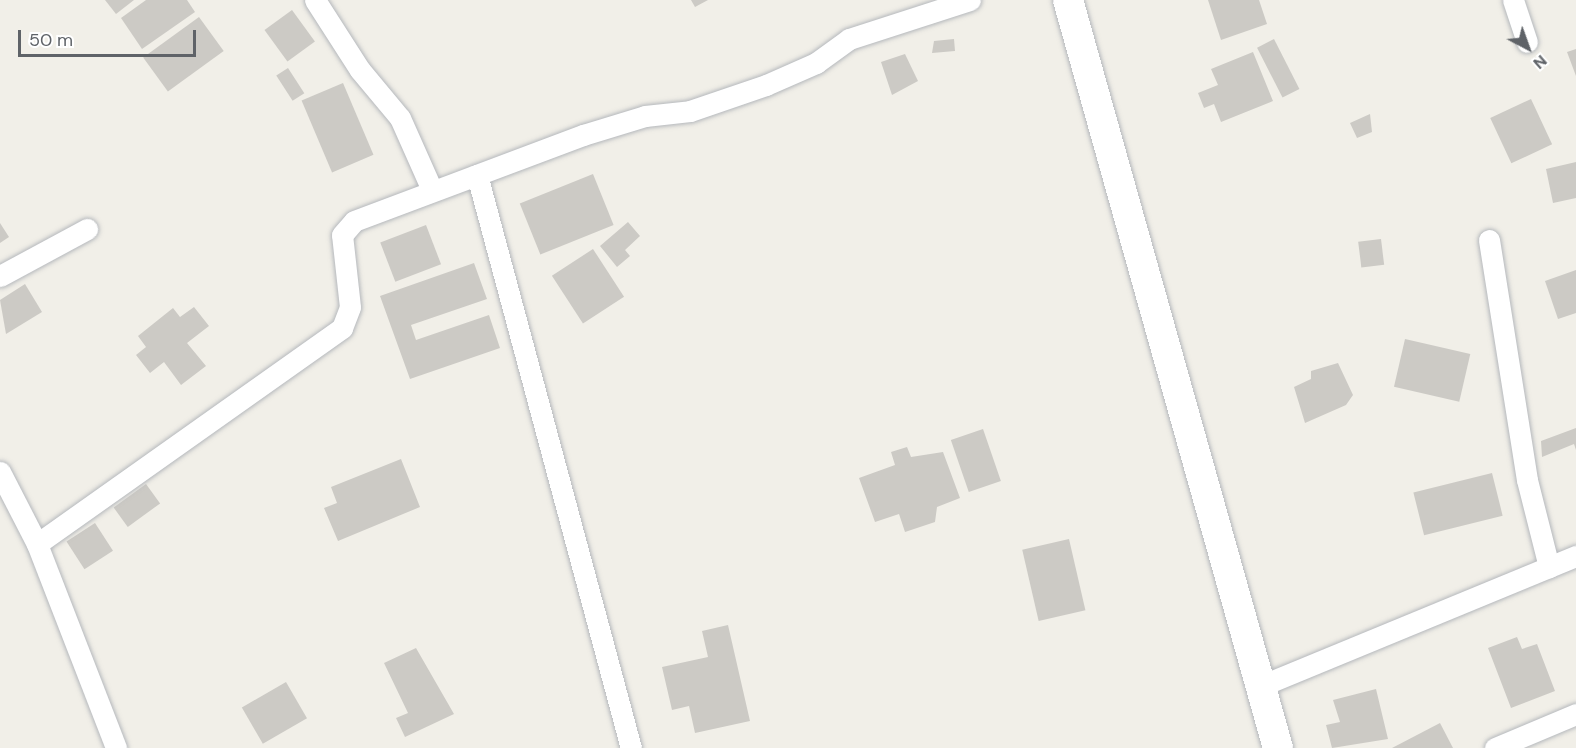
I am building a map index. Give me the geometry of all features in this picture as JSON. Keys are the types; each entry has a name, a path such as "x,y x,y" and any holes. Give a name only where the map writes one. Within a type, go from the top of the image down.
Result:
{"street":[{"path":"315,0 360,70 400,118 432,190"},
{"path":"37,544 342,328 350,307 342,235 348,226 432,190 583,135 645,116 690,111 766,85 816,63 849,39 970,0"},
{"path":"1068,0 1263,685 1278,748"},
{"path":"1513,0 1527,42"},
{"path":"477,175 631,748"},
{"path":"0,276 87,229"},
{"path":"1489,240 1527,480 1549,567"},
{"path":"0,472 37,544 116,748"},
{"path":"1263,685 1576,556"},
{"path":"1495,748 1576,714"}],"building":[{"path":"105,0 134,0 116,14"},
{"path":"146,0 187,0 195,12 142,49 121,18"},
{"path":"691,0 708,0 695,7"},
{"path":"1208,0 1259,0 1267,24 1221,40"},
{"path":"292,10 315,42 287,62 264,30"},
{"path":"199,17 224,51 168,92 143,58"},
{"path":"954,39 955,51 932,53 934,41"},
{"path":"1274,39 1299,89 1282,98 1257,48"},
{"path":"1576,49 1576,76 1567,52"},
{"path":"1253,52 1273,101 1221,122 1214,104 1204,108 1198,93 1218,85 1211,69"},
{"path":"905,54 918,81 892,95 881,62"},
{"path":"288,68 304,93 293,101 276,76"},
{"path":"343,83 373,155 332,172 302,101"},
{"path":"1531,99 1552,144 1511,163 1490,118"},
{"path":"1370,114 1372,132 1357,138 1350,123"},
{"path":"1576,162 1576,198 1553,203 1546,169"},
{"path":"593,174 614,225 540,255 520,204"},
{"path":"628,222 640,236 625,250 630,256 617,267 600,246"},
{"path":"0,223 9,237 0,243"},
{"path":"426,225 441,264 395,282 380,243"},
{"path":"1381,239 1384,265 1361,268 1358,242"},
{"path":"593,249 624,297 583,323 552,276"},
{"path":"474,263 487,299 411,325 416,340 489,315 500,348 410,379 380,296"},
{"path":"1576,270 1576,313 1558,319 1545,281"},
{"path":"25,284 42,312 6,334 0,300"},
{"path":"194,307 209,326 187,343 206,366 181,385 164,362 150,373 136,355 146,347 138,336 173,308 180,317"},
{"path":"1405,339 1470,354 1459,402 1394,387"},
{"path":"1338,363 1353,395 1346,405 1305,423 1294,387 1311,379 1311,371"},
{"path":"1576,428 1576,450 1574,444 1542,457 1541,441"},
{"path":"983,429 1001,481 969,492 951,440"},
{"path":"907,447 911,457 943,452 960,498 937,507 935,522 905,532 899,514 875,522 859,478 895,465 891,452"},
{"path":"401,459 420,507 338,541 324,508 337,503 331,487"},
{"path":"1492,473 1503,516 1424,535 1413,493"},
{"path":"146,484 160,503 128,527 114,508"},
{"path":"95,523 113,551 84,569 66,542"},
{"path":"1069,539 1085,610 1039,621 1022,550"},
{"path":"728,625 750,721 695,733 689,706 672,710 662,667 708,657 702,631"},
{"path":"1517,637 1522,649 1537,644 1555,691 1511,708 1488,648"},
{"path":"416,648 454,714 405,737 396,718 408,713 384,663"},
{"path":"286,682 307,718 263,744 242,708"},
{"path":"1376,689 1388,739 1332,748 1326,725 1340,722 1333,700"},
{"path":"1440,723 1453,748 1392,748"}]}
